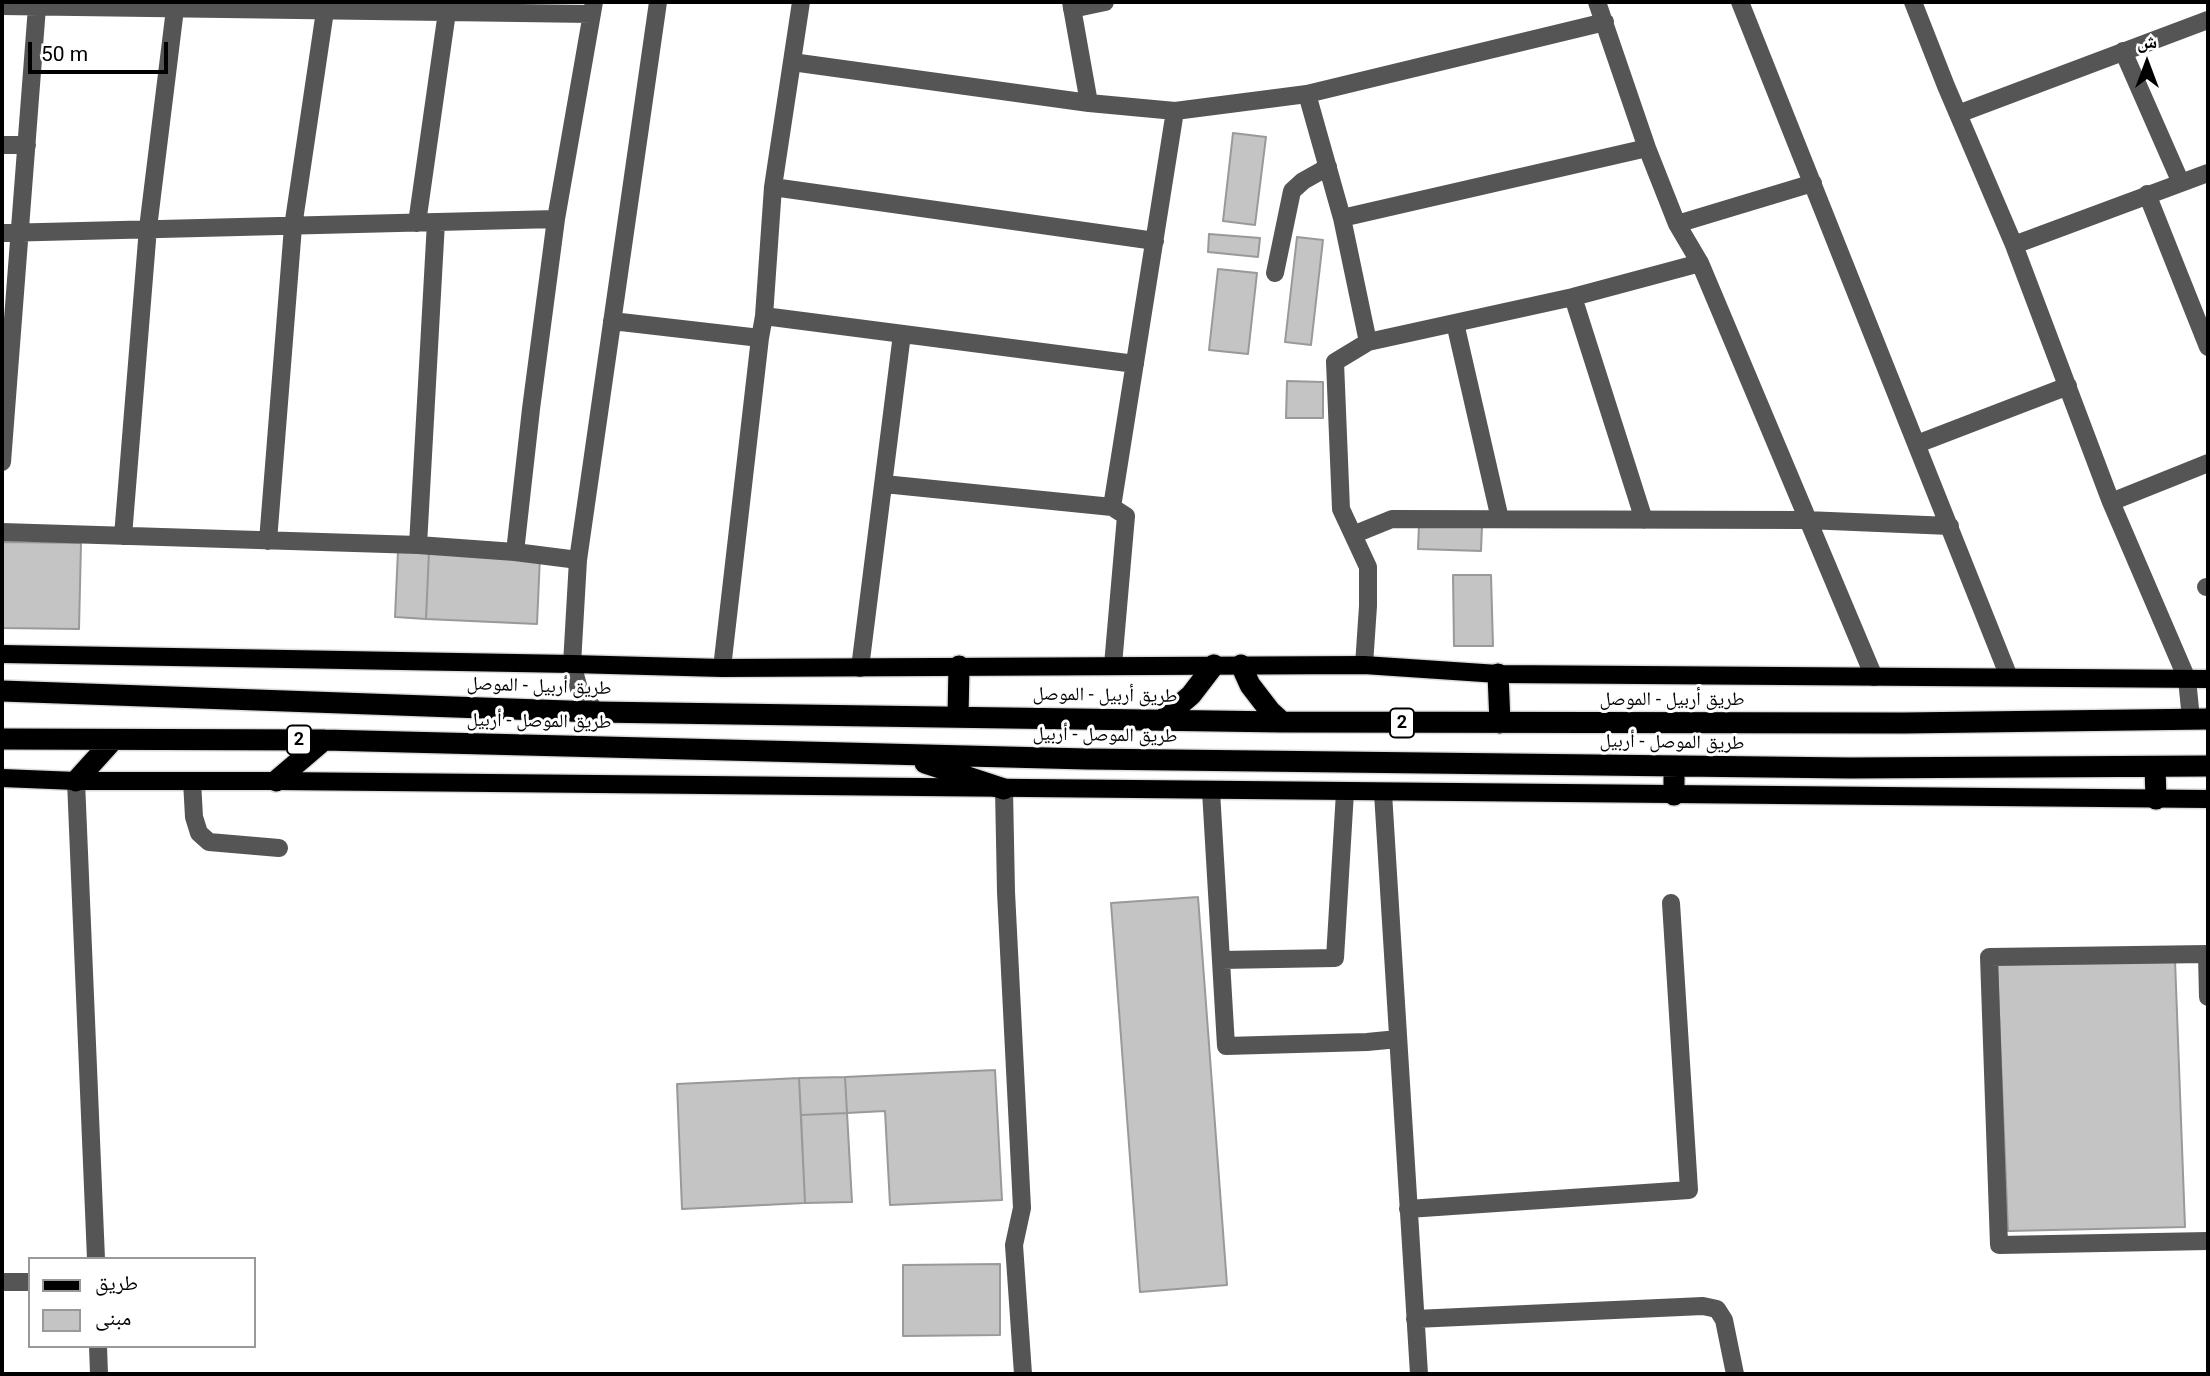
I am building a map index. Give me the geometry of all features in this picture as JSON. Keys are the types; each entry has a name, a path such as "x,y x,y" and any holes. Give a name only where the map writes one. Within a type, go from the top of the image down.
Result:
{"highway":[{"path":"1162,720 1191,695 1214,665"},
{"path":"1241,665 1250,685 1282,722"},
{"path":"958,717 959,666"},
{"path":"1498,674 1500,723"},
{"name":"طريق أربيل - الموصل","path":"2,691 596,712 1282,722 1904,723 2200,719"},
{"path":"596,712 597,746"},
{"name":"طريق الموصل - أربيل","path":"2,739 324,740 903,756 1674,766 2208,766"},
{"path":"76,781 113,740"},
{"path":"276,781 324,740"},
{"path":"903,756 1004,789"},
{"path":"1674,766 1674,795"},
{"path":"2155,767 2156,799"}],"main road":[{"path":"2,654 722,668 1364,665 1498,674 2208,679"},
{"path":"2,778 76,781 2208,799"}],"street":[{"path":"596,712 579,689 572,664 578,560 658,2"},
{"path":"722,668 764,316 774,187 801,2"},
{"path":"1089,103 1072,6 1105,2"},
{"path":"1597,2 1647,148 1677,224 1700,263 1874,677"},
{"path":"1740,2 2009,677"},
{"path":"1913,2 2014,245 2111,502 2187,679 2200,719"},
{"path":"2,6 175,9 272,6 325,11 447,12 496,7 593,8 556,219 531,409 516,552"},
{"path":"2,462 37,7"},
{"path":"123,536 148,228 175,9"},
{"path":"268,541 293,227 325,11"},
{"path":"417,223 447,12"},
{"path":"1958,114 2208,20"},
{"path":"792,62 1089,103 1175,111 1307,94 1605,22"},
{"path":"2123,51 2181,183"},
{"path":"1307,94 1342,218 1368,342"},
{"path":"1112,507 1175,111"},
{"path":"2,145 27,145"},
{"path":"1342,218 1647,148"},
{"path":"1275,273 1292,191 1303,181 1328,167"},
{"path":"2014,245 2208,173"},
{"path":"1677,224 1813,183"},
{"path":"774,187 1154,241"},
{"path":"2147,194 2204,325 2208,347"},
{"path":"2,233 556,219"},
{"path":"418,545 436,222"},
{"path":"1364,665 1368,567 1341,509 1335,362 1368,342 1573,297 1700,263"},
{"path":"1573,297 1644,520"},
{"path":"764,316 1135,364"},
{"path":"612,321 760,338"},
{"path":"1455,323 1500,519"},
{"path":"860,668 902,334"},
{"path":"1917,444 2068,386"},
{"path":"2111,502 2208,463"},
{"path":"884,484 1112,507 1126,516 1113,665"},
{"path":"1354,534 1392,519 1807,520 1950,526"},
{"path":"2,532 418,545 516,552 578,560"},
{"path":"76,781 96,1257"},
{"path":"192,781 194,817 199,833 209,842 279,848"},
{"path":"1004,789 1006,892 1022,1208 1014,1245 1023,1374"},
{"path":"1211,791 1226,1046 1398,1039"},
{"path":"1221,960 1335,958 1345,792"},
{"path":"1383,793 1419,1374"},
{"path":"1408,1209 1689,1190 1671,903"},
{"path":"2208,997 2207,954 1989,957 1999,1245 2208,1241"},
{"path":"2,1283 28,1282"},
{"path":"1415,1320 1703,1306 1717,1310 1724,1320 1735,1374"},
{"path":"98,1348 99,1374"}],"building":[{"path":"1233,133 1266,137 1255,225 1223,221"},
{"path":"1209,234 1260,238 1258,257 1208,252"},
{"path":"1297,237 1323,240 1311,345 1285,342"},
{"path":"1218,269 1257,273 1248,354 1209,350"},
{"path":"1287,381 1323,382 1323,418 1286,418"},
{"path":"1419,524 1482,526 1481,551 1418,549"},
{"path":"2,542 81,543 79,629 2,628"},
{"path":"398,550 429,551 426,619 395,617"},
{"path":"429,551 540,556 537,624 426,619"},
{"path":"1453,575 1491,575 1493,646 1454,646"},
{"path":"1198,897 1227,1285 1140,1292 1111,903"},
{"path":"2175,960 2185,1227 2008,1231 1997,965"},
{"path":"995,1070 1002,1200 890,1205 885,1111 847,1113 845,1077"},
{"path":"845,1077 847,1113 801,1115 799,1078"},
{"path":"799,1078 805,1203 682,1209 677,1084"},
{"path":"847,1113 852,1202 805,1203 801,1115"},
{"path":"1000,1264 1000,1335 903,1336 903,1265"}]}
